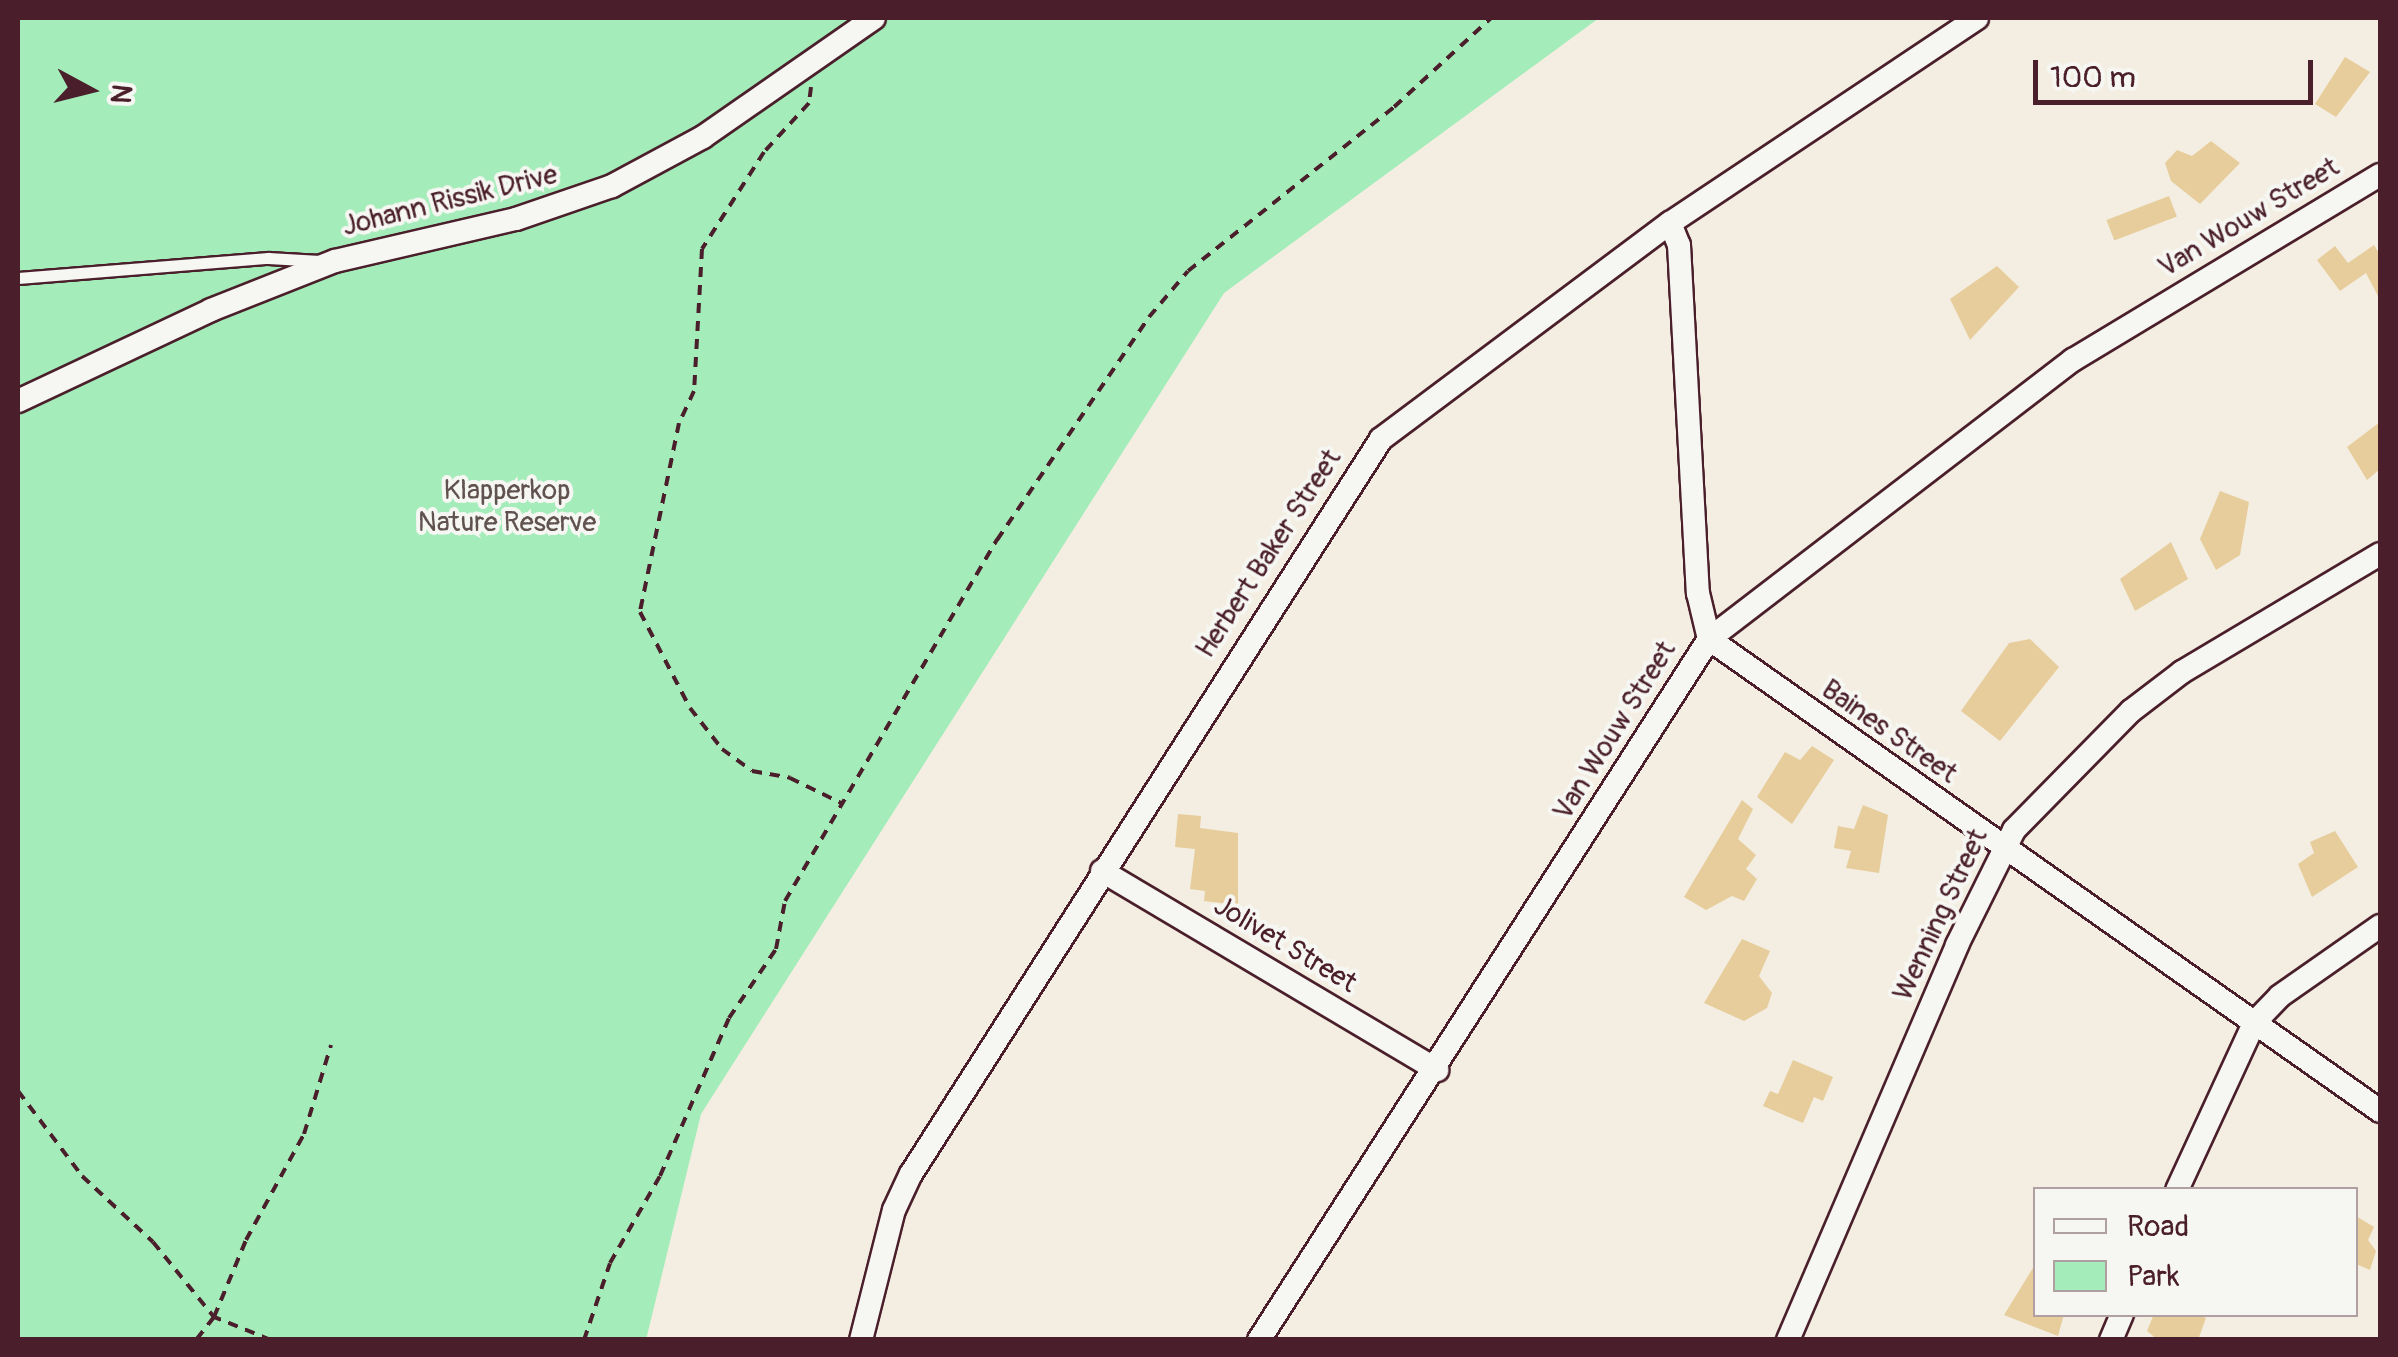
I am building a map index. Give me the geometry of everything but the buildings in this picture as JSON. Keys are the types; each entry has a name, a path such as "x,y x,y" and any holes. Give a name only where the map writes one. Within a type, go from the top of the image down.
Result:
{"street":[{"name":"Johann Rissik Drive","path":"18,401 210,310 334,261 516,220 612,186 702,137 874,18"},
{"name":"Herbert Baker Street","path":"861,1340 894,1210 911,1174 1381,439 1670,223 1977,18"},
{"name":"Van Wouw Street","path":"1259,1340 1437,1070 1710,639 2074,360 2380,176"},
{"path":"1670,223 1680,245 1698,593 1710,639"},
{"name":"Wenning Street","path":"1788,1340 2002,847 2131,711 2182,672 2380,554"},
{"name":"Baines Street","path":"1710,639 2380,1111"},
{"name":"Jolivet Street","path":"1102,871 1437,1070"},
{"path":"2178,1187 2254,1023 2280,996 2380,926"}],"lane":[{"path":"18,278 268,258 334,261"}],"path":[{"path":"584,1340 610,1263 660,1176 729,1018 776,949 785,902 997,540 1149,317 1188,271 1394,107 1491,18"},
{"path":"813,76 809,102 764,152 702,249 694,391 679,423 640,612 690,708 722,749 752,771 790,778 841,802"},
{"path":"196,1340 214,1316 246,1240 304,1134 324,1083 330,1045"},
{"path":"18,1091 82,1176 153,1242 214,1316 271,1340"}],"green space":[{"name":"Klapperkop Nature Reserve","path":"18,18 1599,18 1224,293 701,1114 646,1340 18,1339"}]}
